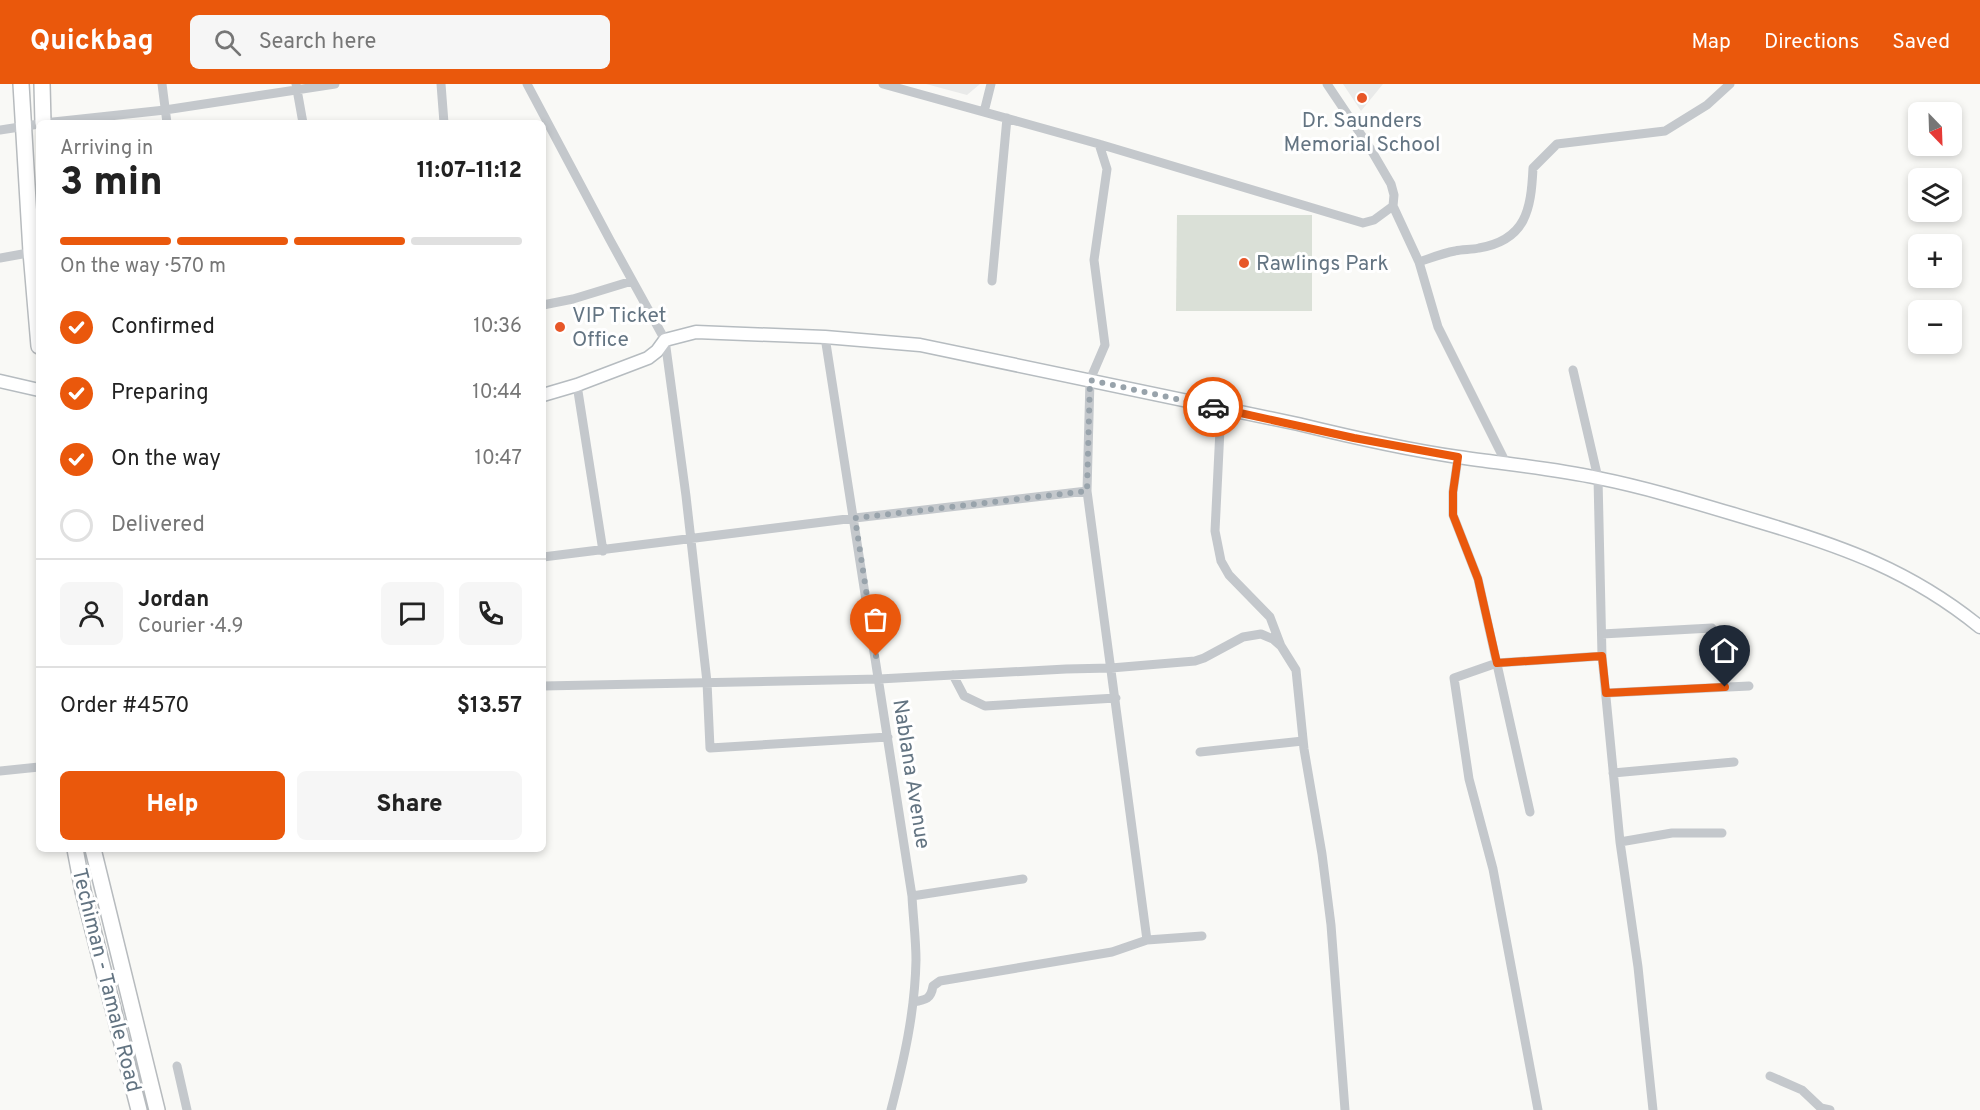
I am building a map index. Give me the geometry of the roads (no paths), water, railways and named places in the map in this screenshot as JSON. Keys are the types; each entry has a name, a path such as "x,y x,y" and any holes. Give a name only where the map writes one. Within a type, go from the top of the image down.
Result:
{"highway":[{"path":"21,84 36,122"},
{"path":"38,120 42,84"},
{"path":"36,142 33,194 36,276"},
{"name":"Techiman - Tamale Road","path":"76,852 83,891 139,1110"},
{"name":"Techiman - Tamale Road","path":"94,852 157,1110"}],"main road":[{"path":"546,395 648,358 665,340 696,332 825,337 920,345 1354,438 1458,457 1598,478 1680,498 1805,536 1872,561 1940,597 1980,627"},
{"path":"0,381 36,389"}],"street":[{"path":"162,84 167,120"},
{"path":"74,120 165,110 296,88 335,84"},
{"path":"441,84 444,120"},
{"path":"527,84 665,340 707,682 710,748 888,737"},
{"path":"883,84 1099,144 1363,223 1374,220 1393,206"},
{"path":"984,112 991,84"},
{"path":"1327,84 1370,147 1391,184 1394,195 1393,206 1419,262 1438,327 1506,463"},
{"path":"1419,262 1454,251 1480,248 1509,238 1526,217 1532,197 1533,168 1557,144 1665,131 1707,105 1730,84"},
{"path":"296,88 302,120"},
{"path":"992,281 1007,118"},
{"path":"0,130 36,124"},
{"path":"1099,144 1107,168 1094,260 1105,345 1090,380 1087,491 1148,940"},
{"path":"0,258 35,252"},
{"path":"546,304 573,299 632,281"},
{"name":"Nablana Avenue","path":"825,337 855,518 912,896 916,959 914,1002 906,1053 891,1110"},
{"path":"1573,370 1598,478 1602,656 1620,842 1638,967 1653,1110"},
{"path":"577,385 603,551"},
{"path":"1221,409 1215,531 1217,548 1229,575 1270,616 1281,646 1296,670 1303,741 1331,925 1345,1110"},
{"path":"1458,457 1453,492 1453,515 1478,579 1530,812"},
{"path":"546,557 1087,491"},
{"path":"1602,634 1712,628"},
{"path":"546,686 879,679 1112,668 1195,661 1251,634 1261,634 1273,639 1281,646"},
{"path":"1538,1110 1493,869 1469,779 1454,678 1497,663 1602,656"},
{"path":"953,675 964,696 985,706 1116,698"},
{"path":"1606,693 1749,686"},
{"path":"1200,752 1303,741"},
{"path":"1613,774 1734,762"},
{"path":"0,771 36,767"},
{"path":"1620,842 1672,833 1722,833"},
{"path":"912,896 1023,879"},
{"path":"914,1002 927,1000 931,996 933,986 940,981 1112,952 1148,940 1202,936"},
{"path":"177,1066 187,1110"},
{"path":"1770,1076 1802,1090 1821,1108 1830,1110"}],"place":[{"name":"Dr. Saunders Memorial School","path":"1362,98"},
{"name":"Rawlings Park","path":"1244,263"},
{"name":"VIP Ticket Office","path":"560,327"}]}
